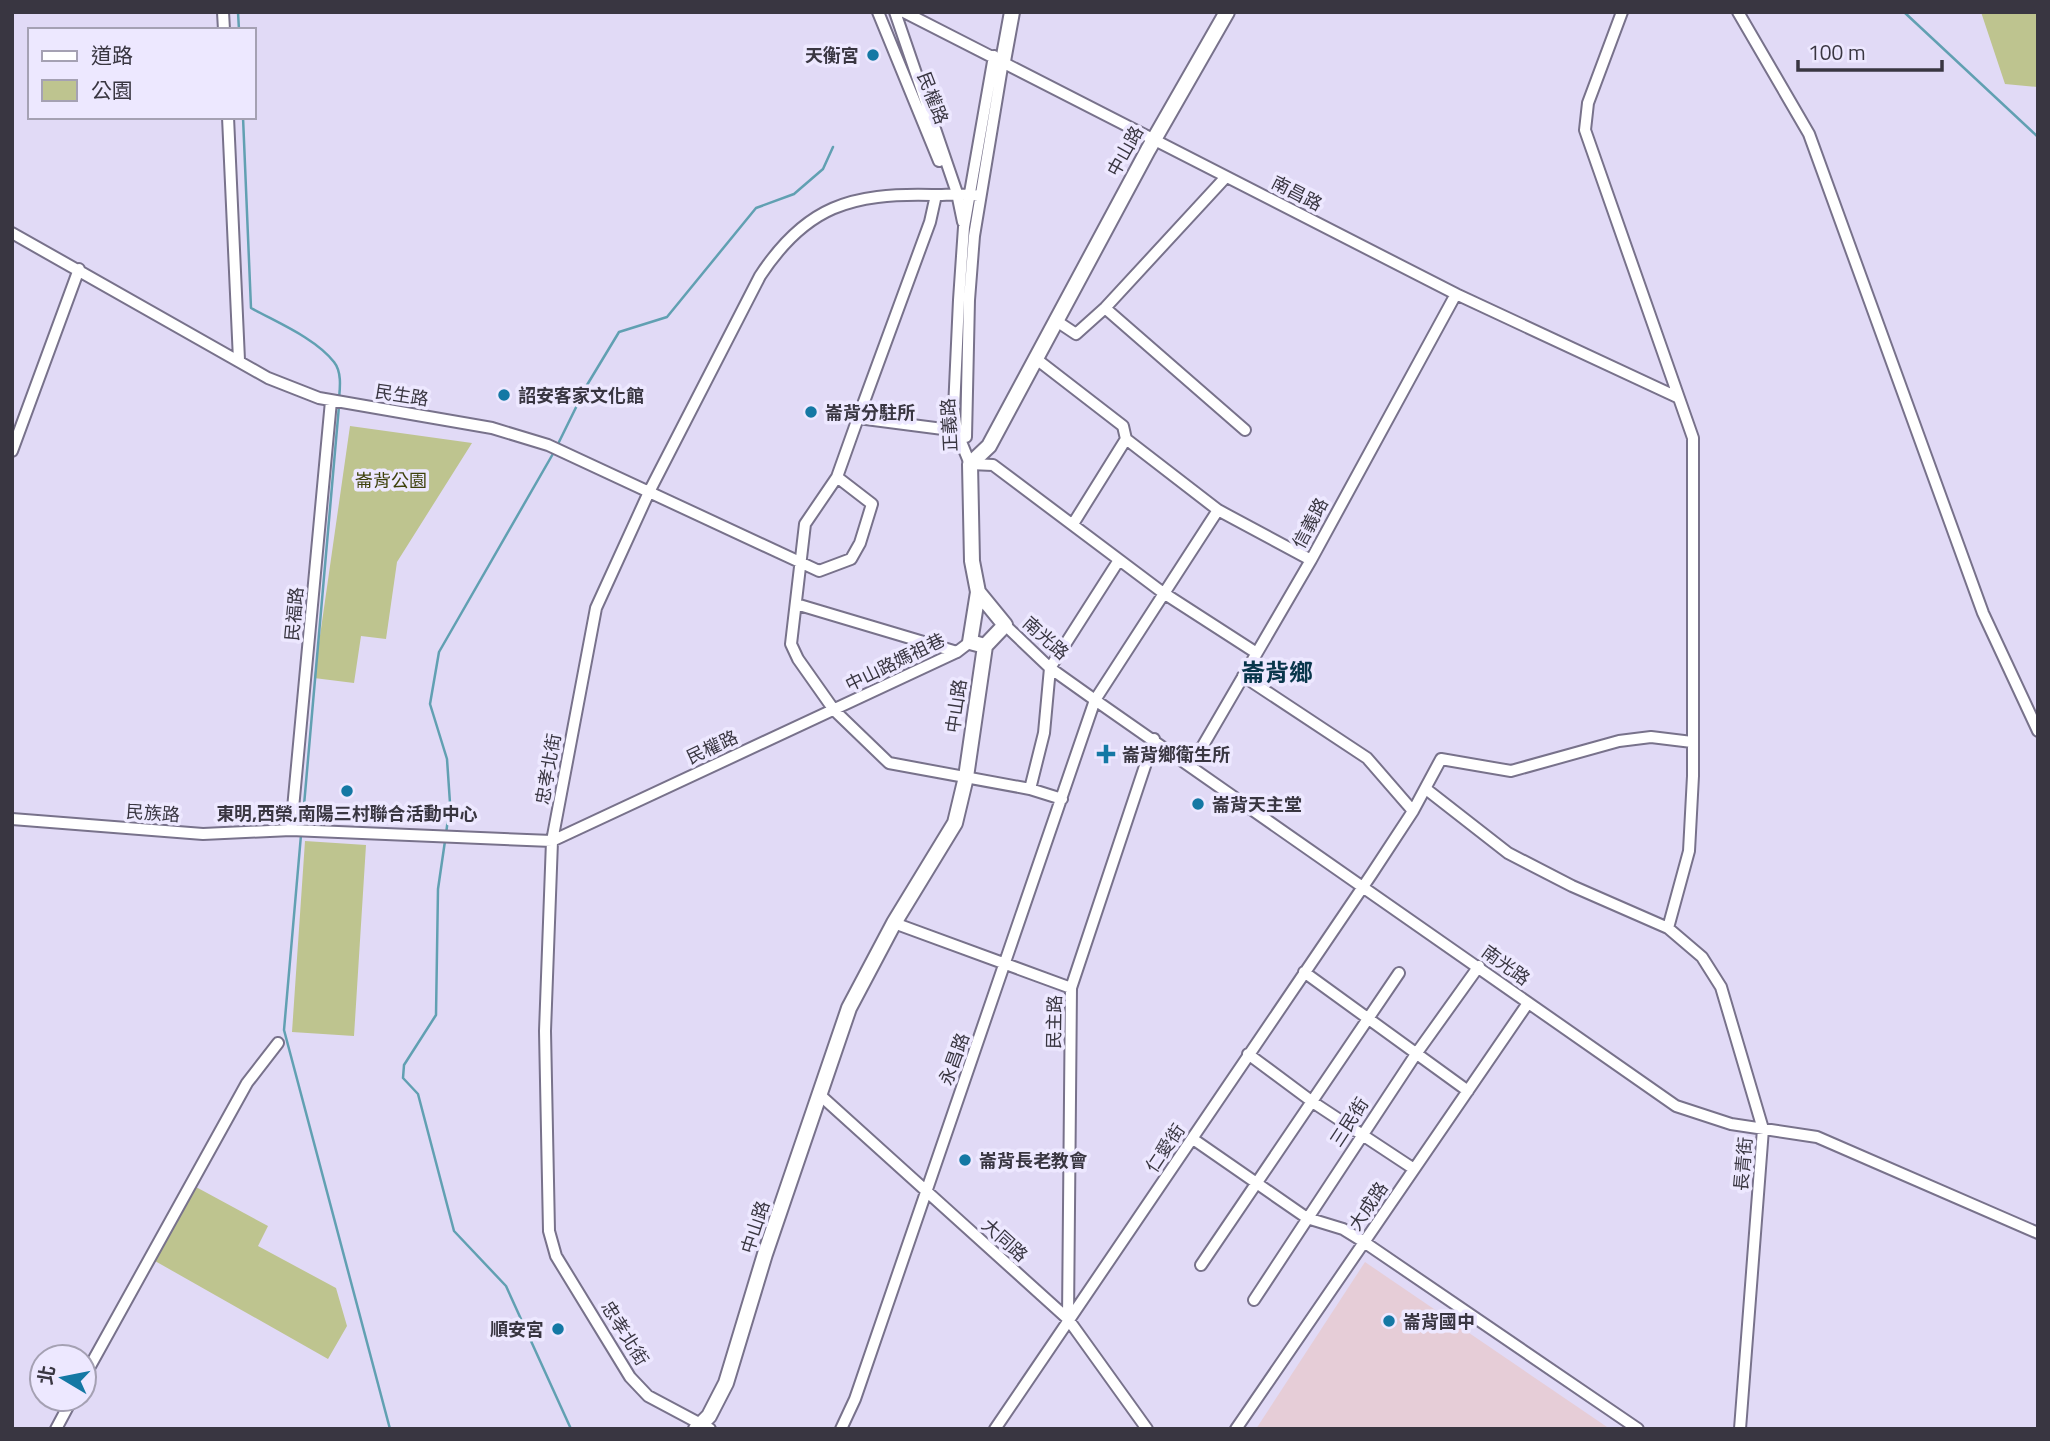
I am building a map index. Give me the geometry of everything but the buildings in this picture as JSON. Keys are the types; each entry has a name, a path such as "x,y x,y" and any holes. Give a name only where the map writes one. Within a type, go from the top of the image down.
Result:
{"main road":[{"name":"正義路","path":"999,58 1002,12"},
{"name":"正義路","path":"999,58 1012,12"},
{"name":"中山路","path":"970,464 989,446 1153,140 1227,12"},
{"path":"970,464 972,561 978,592 970,642 985,646 1006,625 978,592"},
{"name":"中山路","path":"702,1427 726,1383 765,1254 849,1008 894,923 955,824 966,777 985,646"}],"street":[{"name":"民權路","path":"895,12 957,192 964,227"},
{"name":"南昌路","path":"904,12 999,58 1225,178 1456,294 1677,397"},
{"path":"1622,12 1588,103 1585,130 1693,438 1695,472 1689,850 1668,928"},
{"path":"1738,12 1809,134 1983,614 2038,731"},
{"name":"民權路","path":"880,13 947,181 957,192"},
{"name":"正義路","path":"961,432 975,195 999,58"},
{"path":"228,119 239,360"},
{"path":"1055,320 1076,334 1105,308 1225,178"},
{"name":"忠孝北街","path":"702,1427 648,1396 630,1377 556,1256 549,1231 545,1031 552,841 596,608 649,492 760,276 779,247 816,216 854,199 957,192 975,195"},
{"path":"936,195 930,222 837,477 805,524 791,644 798,659 834,710 889,764 1030,789 1062,799"},
{"name":"正義路","path":"970,464 954,409 964,227 975,195"},
{"path":"964,227 974,236"},
{"name":"民生路","path":"12,233 268,378 331,401 492,428 548,445 799,565"},
{"path":"12,451 79,269"},
{"name":"信義路","path":"1191,766 1311,560 1456,294"},
{"path":"1105,308 1245,430"},
{"path":"1035,358 1123,426 1126,439 1218,510 1311,560"},
{"name":"民福路","path":"291,830 331,401"},
{"path":"858,418 961,432"},
{"path":"1073,524 1126,439"},
{"path":"970,464 993,465 1162,592 1255,652"},
{"path":"799,565 819,571 851,559 860,543 872,503 837,477"},
{"name":"永昌路","path":"841,1429 855,1399 1095,700 1162,592 1218,510"},
{"path":"1030,789 1044,733 1051,668 1119,560"},
{"path":"796,604 957,652"},
{"name":"南光路","path":"1006,625 1051,668 1095,700 1676,1106 1721,1121 1816,1137 2038,1233"},
{"name":"中山路媽祖巷","path":"834,710 957,652 970,642"},
{"path":"1243,676 1367,758 1413,811"},
{"name":"民權路","path":"291,830 552,841 834,710"},
{"name":"仁愛街","path":"995,1429 1413,811 1441,759 1511,771 1619,741 1651,737 1692,742"},
{"name":"民主路","path":"1068,1319 1071,988 1102,887 1154,739"},
{"name":"長青街","path":"1426,789 1508,853 1572,886 1668,928 1702,957 1721,987 1763,1129 1740,1429"},
{"name":"民族路","path":"14,821 203,834 291,830"},
{"path":"894,923 1071,988"},
{"name":"三民街","path":"1254,1300 1416,1054 1479,967"},
{"path":"1304,972 1468,1091"},
{"path":"1201,1265 1314,1103 1399,973"},
{"name":"大成路","path":"1236,1429 1528,1003"},
{"path":"98,1352 247,1083 278,1043"},
{"path":"1248,1054 1314,1103 1414,1169"},
{"name":"大同路","path":"820,1095 924,1192 1068,1319 1147,1429"},
{"path":"1193,1139 1307,1218 1343,1229 1364,1242 1638,1429"},
{"path":"1070,1295 1087,1296"},
{"path":"56,1429 65,1413"}],"shaded area":[{"name":"崙背國中","path":"1365,1262 1610,1429 1256,1429"}],"green space":[{"path":"1981,12 2038,12 2038,87 2005,84"},
{"name":"崙背公園","path":"350,426 472,443 397,562 386,639 361,636 354,683 314,678"},
{"path":"305,841 366,845 354,1036 292,1032"},
{"path":"196,1187 268,1226 258,1246 336,1288 347,1326 328,1359 155,1261"}],"waterway":[{"path":"238,12 239,28"},
{"path":"1904,12 2038,137"},
{"path":"243,119 251,308 296,332 326,353 338,370 339,399"},
{"path":"557,446 587,385 619,332 667,317 756,208 794,194 823,169 833,147"},
{"path":"302,828 339,406"},
{"path":"446,834 450,803 447,759 430,704 439,652 554,452"},
{"path":"301,835 284,1030 390,1429"},
{"path":"445,841 438,889 436,1015 404,1065 403,1078 418,1094 454,1231 506,1286 571,1429"}],"place":[{"name":"天衡宮","path":"873,55"},
{"name":"詔安客家文化館","path":"504,395"},
{"name":"崙背分駐所","path":"811,412"},
{"name":"崙背鄉衛生所","path":"1106,754"},
{"name":"東明,西榮,南陽三村聯合活動中心","path":"347,791"},
{"name":"崙背天主堂","path":"1198,804"},
{"name":"崙背長老教會","path":"965,1160"},
{"name":"崙背國中","path":"1389,1321"},
{"name":"順安宮","path":"558,1329"}],"district":[{"name":"崙背鄉","path":"1277,672"}]}
